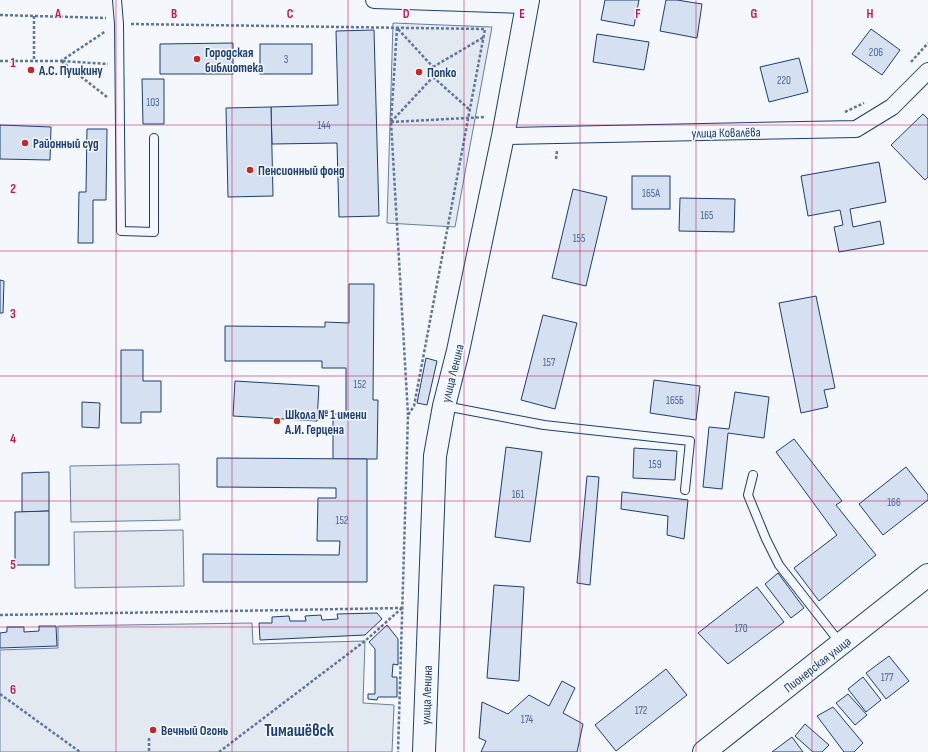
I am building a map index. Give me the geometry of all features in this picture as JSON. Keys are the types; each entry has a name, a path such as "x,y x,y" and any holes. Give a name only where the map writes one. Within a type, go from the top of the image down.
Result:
{"main road":[{"name":"улица Ленина","path":"424,752 435,456 444,406 458,351 503,136 527,2"},
{"name":"Пионерская улица","path":"704,752 928,575"}],"street":[{"path":"374,0 527,2"},
{"name":"улица Ковалёва","path":"503,136 856,129 892,107 928,71"}],"lane":[{"path":"117,0 121,231 154,232 154,138"},
{"path":"444,406 544,425 690,441 685,490"},
{"path":"753,475 748,495 766,539 779,565 841,645"}],"path":[{"path":"0,15 115,19 118,24"},
{"path":"34,16 34,61"},
{"path":"61,61 118,24 485,29 414,406 408,415"},
{"path":"391,122 433,77 433,67 397,28"},
{"path":"397,28 391,122 408,415 398,752"},
{"path":"433,67 484,37"},
{"path":"907,66 928,43"},
{"path":"0,61 61,61 118,64"},
{"path":"61,61 120,107"},
{"path":"433,77 470,110"},
{"path":"840,114 867,101"},
{"path":"391,122 468,118"},
{"path":"0,615 402,608"},
{"path":"219,752 365,641 402,608"},
{"path":"0,694 80,752"},
{"path":"149,738 150,752"}],"shaded area":[{"path":"393,23 492,27 455,227 387,223"},
{"path":"179,464 180,520 71,522 70,466"},
{"path":"183,530 184,586 75,588 74,532"},
{"path":"252,623 253,644 365,641 363,703 394,705 392,752 0,752 0,650 58,648 58,626"}],"building":[{"path":"605,0 639,0 634,26 601,20"},
{"path":"666,0 677,0 702,4 697,38 660,31"},
{"path":"871,29 900,50 882,75 852,54"},
{"path":"374,30 379,216 339,217 337,143 272,144 271,107 338,105 336,31"},
{"path":"597,34 649,42 644,70 593,62"},
{"name":"Городская библиотека","path":"233,43 233,74 160,74 160,44"},
{"path":"260,44 312,44 312,74 260,74"},
{"path":"799,58 808,92 769,102 760,67"},
{"path":"142,79 164,79 164,124 143,124"},
{"name":"Пенсионный фонд","path":"271,107 273,196 228,197 226,108"},
{"path":"923,114 928,119 928,177 925,180 891,145"},
{"name":"Районный суд","path":"0,125 51,127 50,160 0,159"},
{"path":"87,129 107,129 106,200 93,200 93,243 78,243 79,192 86,192"},
{"path":"879,162 886,202 850,209 853,227 880,221 884,244 839,252 834,227 843,225 840,210 808,216 801,176"},
{"path":"632,176 670,176 670,209 632,209"},
{"path":"573,189 607,197 586,286 552,278"},
{"path":"680,198 735,199 734,232 679,231"},
{"path":"0,280 4,281 3,313 0,313"},
{"path":"349,284 374,284 373,400 378,400 377,459 333,459 333,414 346,414 346,368 322,368 322,361 225,361 225,326 325,327 325,322 349,323"},
{"path":"816,296 835,388 824,390 828,407 801,413 779,303"},
{"path":"543,315 577,323 555,409 521,400"},
{"path":"121,350 143,350 143,381 161,381 161,412 141,412 141,423 121,423"},
{"path":"426,358 437,361 427,405 417,403"},
{"path":"654,380 700,386 696,420 650,413"},
{"path":"235,381 319,386 317,421 233,416"},
{"path":"735,392 769,397 764,438 728,433 722,489 703,487 709,427 729,429"},
{"path":"82,402 100,403 99,428 82,427"},
{"path":"794,439 842,501 836,505 876,555 819,601 794,568 837,535 776,452"},
{"path":"506,447 542,452 530,542 495,537"},
{"path":"634,448 677,451 675,480 633,478"},
{"path":"217,458 367,459 367,582 203,582 203,554 339,555 340,541 317,541 318,498 336,498 336,488 217,487"},
{"path":"906,467 928,495 928,500 883,535 859,504"},
{"path":"49,472 49,511 22,512 22,473"},
{"path":"587,476 599,477 590,585 577,583"},
{"path":"622,492 688,500 684,539 667,535 668,516 621,509"},
{"path":"49,511 49,565 15,565 15,512"},
{"path":"778,573 804,608 791,618 765,584"},
{"path":"494,585 524,587 519,681 487,678"},
{"path":"757,587 784,622 728,664 698,633"},
{"path":"377,613 382,619 365,635 260,640 259,623 272,623 272,617 289,616 290,621 306,621 305,616 321,615 322,620 338,619 337,614"},
{"path":"387,625 398,639 398,665 393,664 392,677 397,677 397,697 378,697 377,700 368,699 368,694 375,694 375,649 369,642"},
{"path":"39,626 56,626 57,646 0,648 0,633 7,632 7,627 24,627 24,632 39,631"},
{"path":"889,656 909,681 886,699 866,673"},
{"path":"666,669 687,695 616,751 595,725"},
{"path":"863,677 881,700 866,712 848,689"},
{"path":"562,681 575,688 563,713 583,724 577,752 481,752 486,741 479,738 482,702 508,714 529,695 549,706"},
{"path":"848,694 867,715 855,725 836,703"},
{"path":"833,707 863,743 854,752 844,752 817,716"},
{"path":"805,724 829,745 822,752 813,752 795,736"},
{"path":"792,737 803,752 772,752"}],"place":[{"name":"Городская библиотека","path":"197,59"},
{"name":"А.С. Пушкину","path":"31,70"},
{"name":"Попко","path":"419,72"},
{"name":"Районный суд","path":"25,143"},
{"name":"Пенсионный фонд","path":"250,170"},
{"name":"Школа № 1 имени А.И. Герцена","path":"277,421"},
{"name":"Вечный Огонь","path":"153,730"}],"district":[{"name":"Тимашёвск","path":"299,730"}]}
